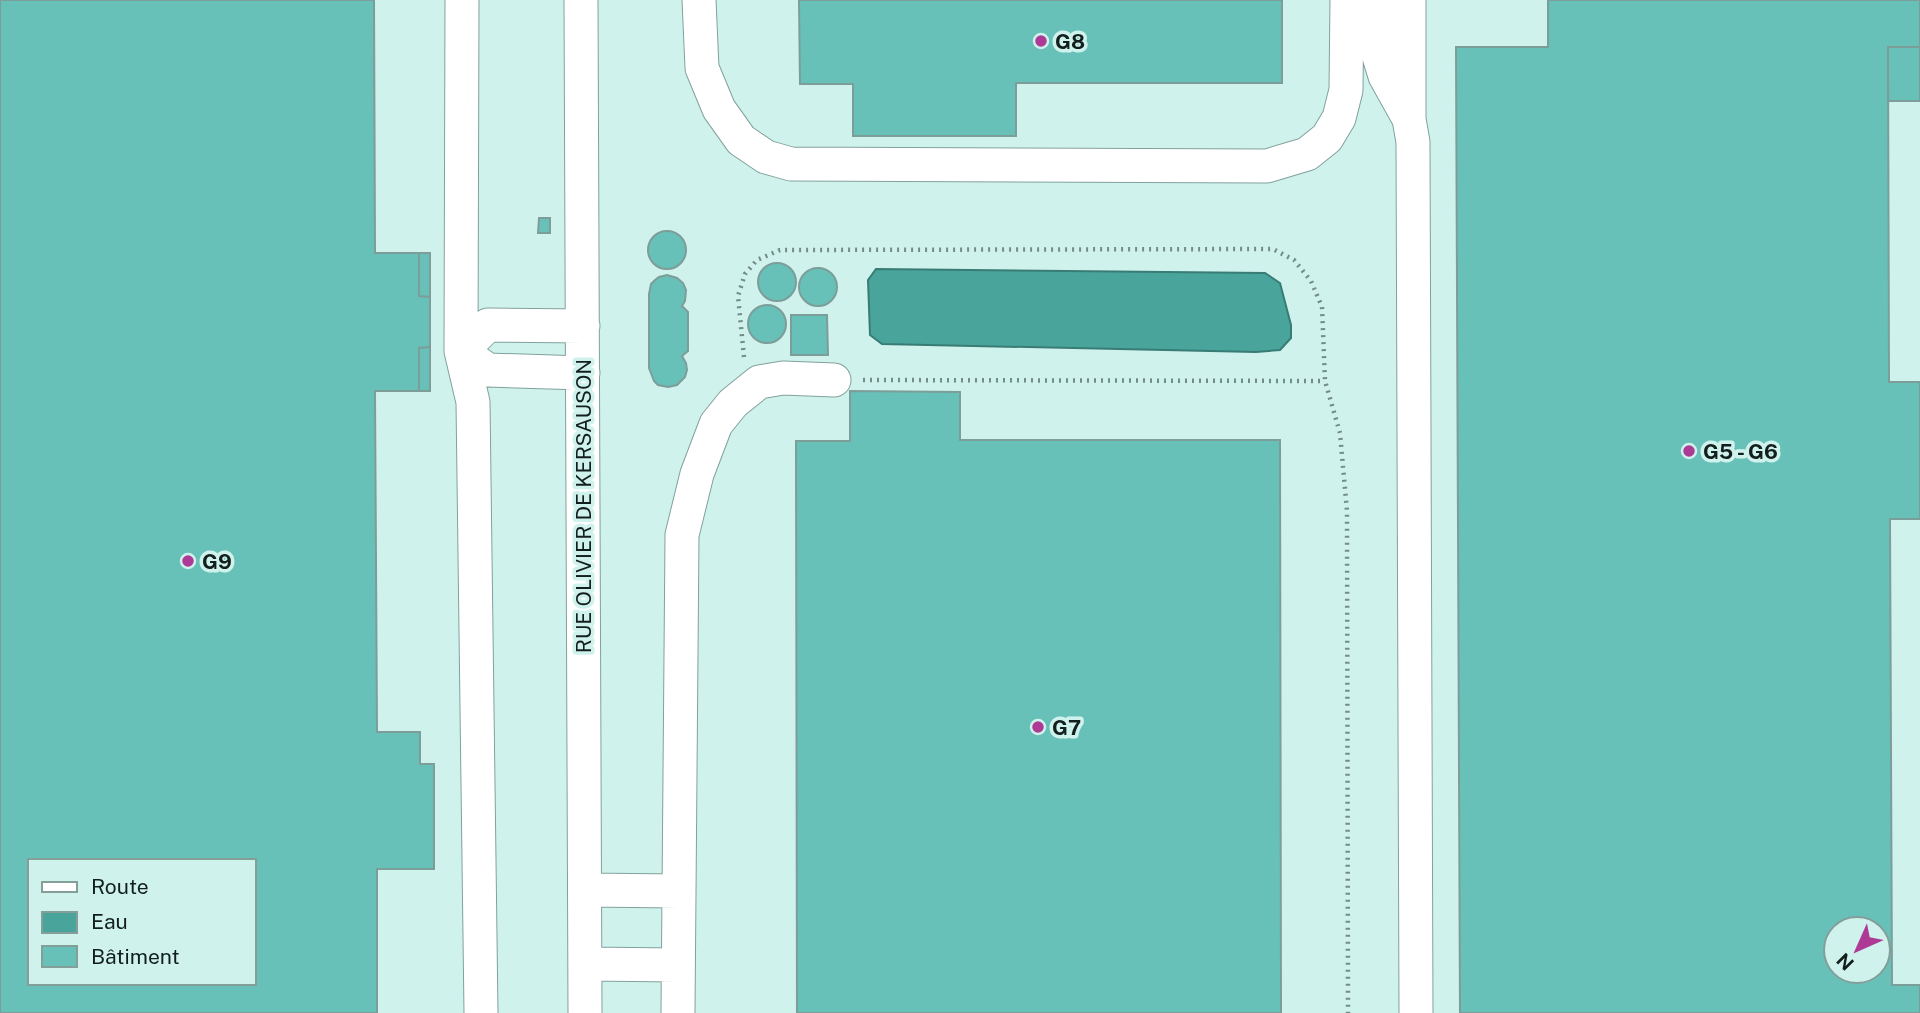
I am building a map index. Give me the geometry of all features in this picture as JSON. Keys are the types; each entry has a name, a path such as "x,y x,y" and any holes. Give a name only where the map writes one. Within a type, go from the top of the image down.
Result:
{"street":[{"path":"462,0 461,351 473,401 481,1013"},
{"name":"RUE OLIVIER DE KERSAUSON","path":"582,0 585,1013"},
{"path":"699,0 702,68 719,109 741,140 766,157 791,164 1267,166 1307,154 1327,138 1339,118 1346,90 1347,0"},
{"path":"1377,0 1377,50 1385,76 1409,119"},
{"path":"1409,0 1409,119 1413,142 1415,307 1416,1013"},
{"path":"461,351 488,325 583,326"},
{"path":"461,351 488,370 583,373"},
{"path":"678,1013 682,535 697,474 716,424 733,403 759,382 783,378 834,380"},
{"path":"585,890 679,891"},
{"path":"585,964 678,965"}],"path":[{"path":"747,393 738,296 745,274 757,260 780,250 1273,249 1294,260 1311,281 1322,307 1325,381 1340,433 1347,512 1348,1013"},
{"path":"834,380 1325,381"}],"water":[{"path":"876,269 1265,273 1280,283 1291,325 1291,338 1280,350 1256,352 882,344 870,335 868,280"}],"building":[{"name":"G9","path":"0,0 374,0 375,253 419,253 419,296 430,297 430,347 419,348 419,391 375,391 377,732 420,732 420,764 434,764 434,869 377,869 377,1013 0,1013"},
{"name":"G8","path":"799,0 1282,0 1282,83 1016,83 1016,136 853,136 853,84 800,84"},
{"name":"G5 - G6","path":"1548,0 1920,0 1920,47 1888,47 1889,382 1920,382 1920,519 1890,519 1892,915 1822,915 1822,985 1920,985 1920,1013 1460,1013 1456,47 1548,47"},
{"path":"1888,47 1920,47 1920,101 1888,101"},
{"path":"539,218 550,218 550,233 538,233"},
{"path":"667,231 681,236 686,250 681,264 667,269 653,264 648,250 653,236"},
{"path":"419,253 430,253 430,297 419,296"},
{"path":"777,263 791,268 796,282 791,296 777,301 763,296 758,282 763,268"},
{"path":"818,268 832,273 837,287 832,301 818,306 804,301 799,287 804,273"},
{"path":"667,275 683,283 686,290 682,306 688,312 688,351 682,356 687,370 685,377 677,385 668,387 658,385 654,381 649,368 649,294 651,284 659,277"},
{"path":"767,305 781,310 786,324 781,338 767,343 753,338 748,324 753,310"},
{"path":"791,315 827,315 828,355 791,355"},
{"path":"430,347 430,391 419,391 419,348"},
{"name":"G7","path":"850,391 960,392 960,440 1280,440 1281,1013 797,1013 796,441 850,441"}],"place":[{"name":"G8","path":"1041,41"},
{"name":"G5 - G6","path":"1689,451"},
{"name":"G9","path":"188,561"},
{"name":"G7","path":"1038,727"}]}
